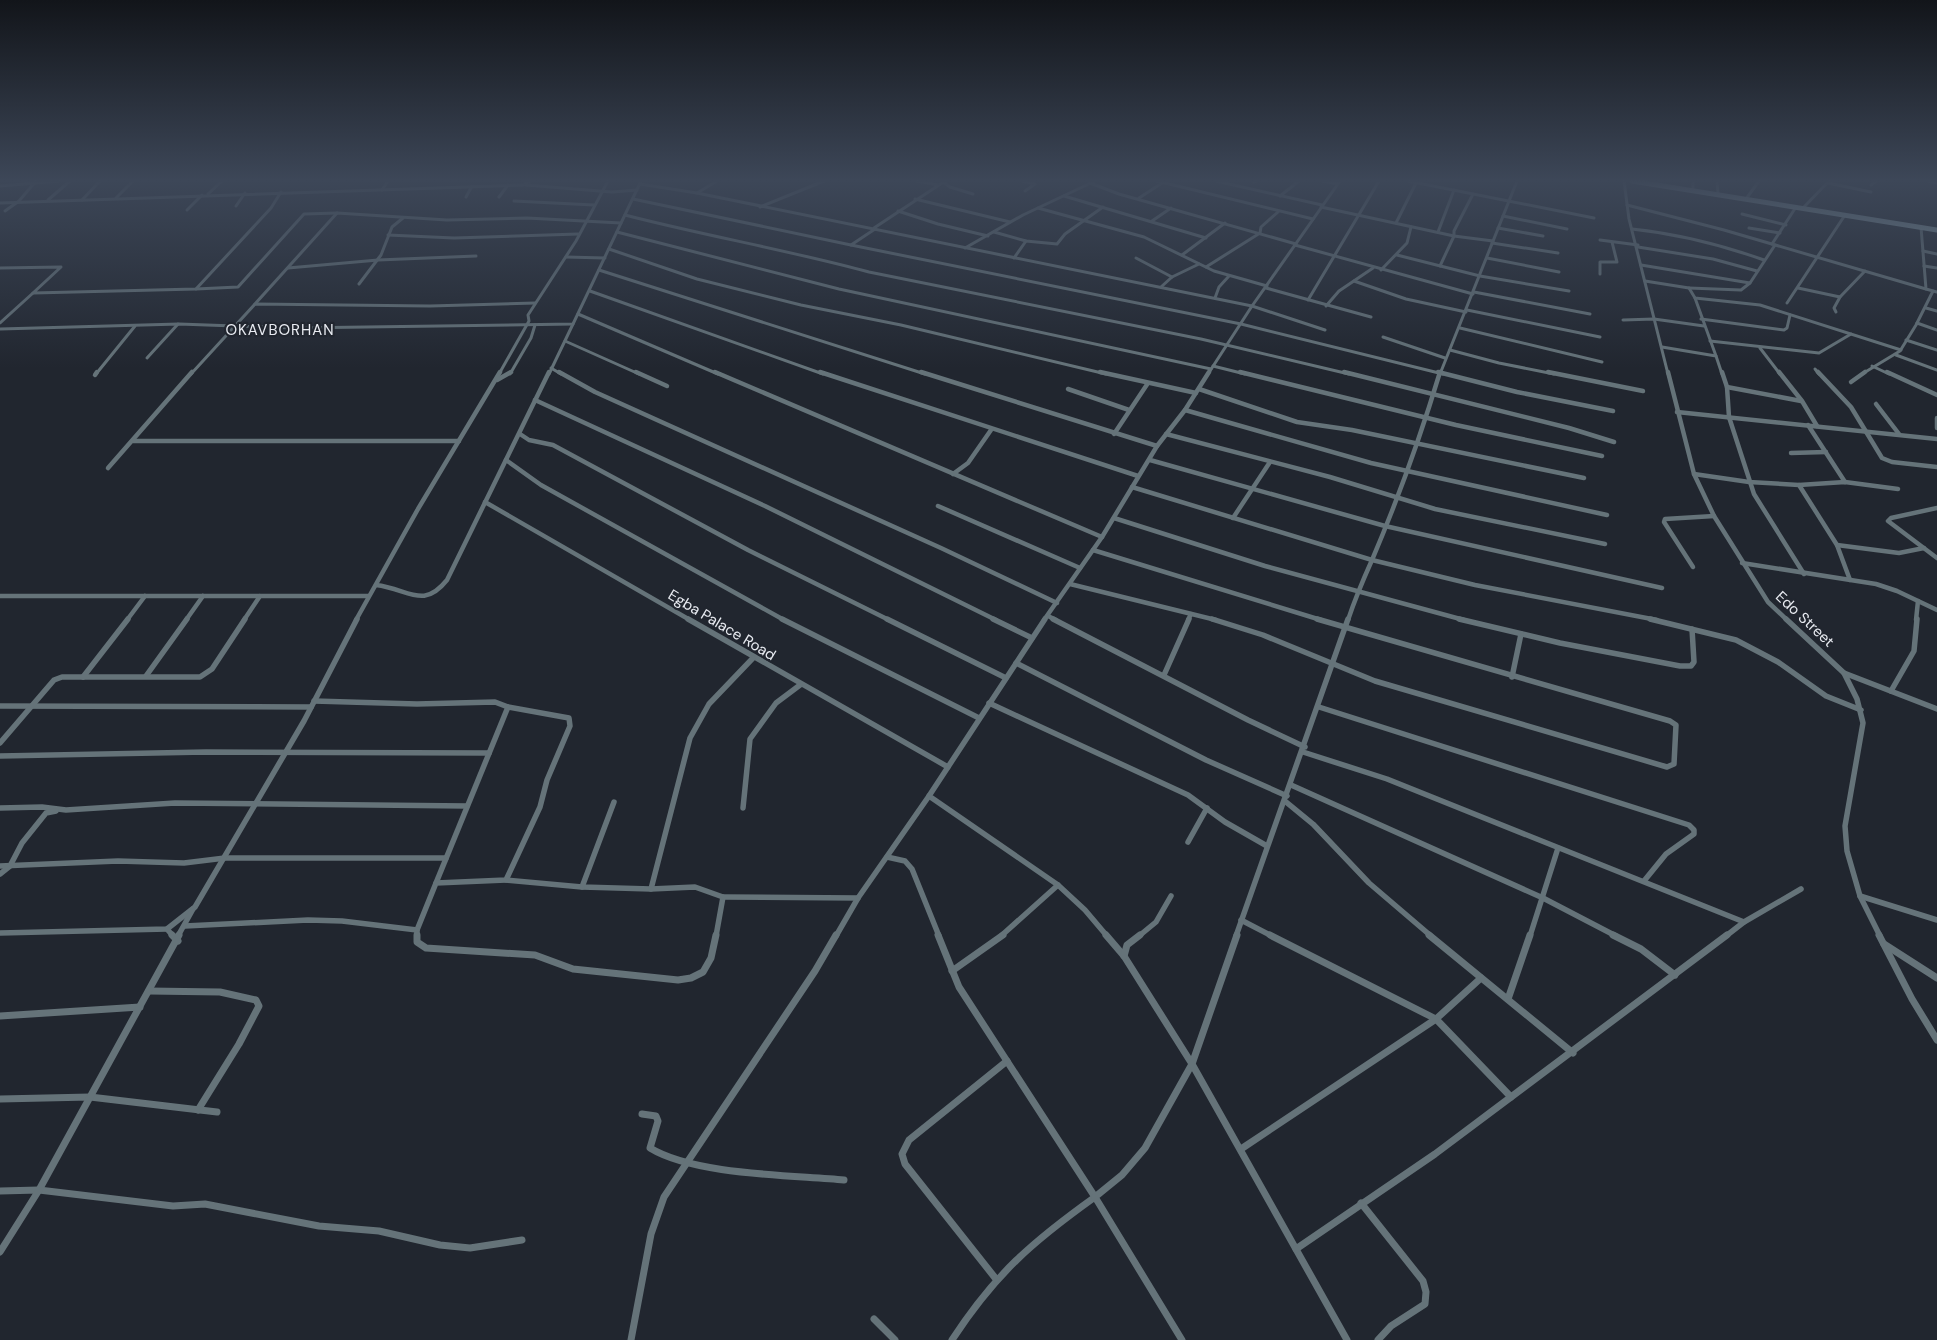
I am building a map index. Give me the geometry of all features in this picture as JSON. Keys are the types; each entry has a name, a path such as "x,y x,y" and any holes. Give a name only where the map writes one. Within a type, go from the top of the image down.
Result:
{"street":[{"path":"196,289 239,244"},
{"path":"34,293 238,287 277,244"},
{"path":"108,468 133,441 165,401 310,244"},
{"path":"359,284 378,260 385,244"},
{"path":"0,1252 39,1190 178,941 195,907 225,858 312,704 368,596 496,380 527,325 528,315 573,244"},
{"path":"376,585 396,588 421,598 429,598 439,591 447,580 612,244"},
{"path":"656,244 906,305 1212,368 1426,419 1602,456"},
{"path":"745,244 829,261 869,272 1226,345 1569,428 1614,442"},
{"path":"844,244 936,264 1241,324 1517,392 1613,411"},
{"path":"944,244 1252,306 1325,330"},
{"path":"964,248 973,244"},
{"path":"1014,258 1024,244"},
{"path":"1158,244 1199,264 1229,276 1326,306 1371,317"},
{"path":"1182,255 1198,244"},
{"path":"1206,267 1245,244"},
{"path":"631,1340 651,1234 664,1197 815,970 858,898 929,796 1032,638 1102,537 1157,446 1185,410 1252,306 1296,244 1373,268 1473,293 1590,314"},
{"path":"1308,300 1331,255 1339,244"},
{"path":"1381,270 1407,244"},
{"path":"1440,266 1450,244"},
{"path":"952,1340 968,1314 996,1279 1039,1238 1122,1175 1145,1148 1192,1064 1267,846 1319,708 1357,592 1372,560 1426,419 1445,358 1460,328 1492,244"},
{"path":"1502,244 1558,253"},
{"path":"1600,274 1600,262 1617,262 1612,244"},
{"path":"1622,244 1713,259 1757,271"},
{"path":"1714,244 1764,260"},
{"path":"1645,281 1689,288 1741,290 1750,283 1773,244 1935,292 1901,350 1896,355 1872,366 1851,382"},
{"path":"1787,303 1828,244"},
{"path":"1922,244 1926,289"},
{"name":"Edo Street","path":"1638,246 1677,412 1694,474 1714,516 1771,606 1844,673 1861,710 1861,738 1845,826 1847,851 1860,896 1912,999 1937,1040"},
{"path":"609,249 697,279 728,284 801,305 901,325 1033,358 1148,383 1197,391 1297,422 1584,478"},
{"path":"1923,251 1937,254"},
{"path":"1397,255 1480,276 1569,291"},
{"path":"288,268 378,260 476,256"},
{"path":"566,257 605,258"},
{"path":"1136,258 1172,277"},
{"path":"1487,258 1559,272"},
{"path":"1161,287 1172,277 1199,264"},
{"path":"1641,265 1750,283"},
{"path":"1924,266 1937,268"},
{"path":"0,268 61,267 0,323"},
{"path":"1326,306 1339,291 1373,268"},
{"path":"599,270 715,309 1157,446"},
{"path":"1836,312 1834,308 1842,298 1840,297 1865,271"},
{"path":"1215,298 1219,287 1229,276"},
{"path":"1354,281 1406,299 1600,337"},
{"path":"1689,288 1695,298 1727,387 1729,417 1749,482 1754,494 1804,574"},
{"path":"1798,288 1840,297"},
{"path":"590,291 695,331 991,430 1138,476"},
{"path":"1695,298 1752,304 1901,350"},
{"path":"255,304 472,306 535,303"},
{"path":"1926,308 1937,311"},
{"path":"578,314 1102,537"},
{"path":"1701,319 1784,330 1787,328 1790,315"},
{"path":"1623,320 1654,318 1704,326"},
{"path":"1917,323 1937,330"},
{"path":"0,329 179,324 304,328 573,324"},
{"path":"147,358 179,324"},
{"path":"496,380 511,373 531,338 535,325"},
{"path":"95,375 136,326"},
{"path":"1460,328 1602,362"},
{"path":"1710,341 1819,353 1851,334"},
{"path":"1383,337 1445,358"},
{"path":"1906,340 1937,350"},
{"path":"565,341 667,386"},
{"path":"1662,347 1716,356"},
{"path":"1760,348 1802,401 1817,426"},
{"path":"1450,350 1499,363 1643,391"},
{"path":"1896,355 1937,370"},
{"path":"1872,366 1937,395"},
{"path":"551,368 595,392 941,548 1057,603"},
{"path":"1815,369 1851,408 1882,458 1886,461 1937,467"},
{"path":"1114,434 1148,383"},
{"path":"1727,387 1802,401"},
{"path":"1068,389 1129,410"},
{"path":"536,400 765,506 1032,638"},
{"path":"1876,404 1899,434"},
{"path":"1185,410 1276,438 1371,463 1607,515"},
{"path":"1677,412 1935,438 1937,443"},
{"path":"1937,418 1937,428"},
{"path":"1808,425 1845,482"},
{"path":"953,474 968,463 991,430"},
{"path":"520,434 529,440 553,446 748,550 1006,678"},
{"path":"1166,434 1330,478 1395,498 1605,544"},
{"path":"133,441 459,441"},
{"path":"1791,452 1826,452"},
{"path":"506,460 542,485 778,618 979,718"},
{"path":"1150,460 1385,526 1662,588"},
{"path":"1233,518 1270,462"},
{"path":"1694,474 1749,482 1799,485 1845,482 1898,489"},
{"path":"1799,485 1837,545 1850,580"},
{"path":"1132,487 1372,560 1475,586 1692,629 1736,640 1758,650 1826,696 1861,710"},
{"name":"Egba Palace Road","path":"485,502 656,599 800,685 948,767"},
{"path":"938,506 1080,568"},
{"path":"1937,508 1888,519 1890,524 1937,558"},
{"path":"1693,567 1664,522 1665,519 1714,516"},
{"path":"1114,518 1180,540 1357,592 1522,634 1686,667 1691,666 1694,662 1692,629"},
{"path":"1837,545 1899,553 1924,548"},
{"path":"1070,584 1249,630 1302,651 1333,667 1375,681 1667,767 1674,764 1676,725 1673,722 1346,628 1093,550"},
{"path":"1742,563 1876,584 1937,610"},
{"path":"0,596 368,596"},
{"path":"84,677 145,596"},
{"path":"146,676 203,596"},
{"path":"0,744 54,680 84,677 200,677 206,675 212,669 260,596"},
{"path":"1891,691 1914,650 1918,601"},
{"path":"1164,675 1191,614"},
{"path":"1048,616 1304,749 1387,779 1744,922"},
{"path":"1512,677 1522,634"},
{"path":"651,889 690,738 697,720 706,705 753,658"},
{"path":"1016,663 1286,799 1313,824 1369,883 1573,1053"},
{"path":"1844,673 1937,709"},
{"path":"743,808 750,739 776,703 800,685"},
{"path":"0,706 30,708 494,702 508,707 569,718 570,726 547,780 540,807 506,880"},
{"path":"989,703 1188,794 1225,822 1267,846"},
{"path":"508,707 417,930 418,942 426,948 535,955 573,969 683,980 695,977 707,968 723,897"},
{"path":"1319,708 1689,825 1694,830 1694,834 1675,845 1656,862 1644,881"},
{"path":"0,756 285,751 489,753"},
{"path":"1291,785 1543,898 1641,949 1675,975"},
{"path":"929,796 1058,885 1085,910 1124,956 1192,1064 1347,1340"},
{"path":"582,887 614,802"},
{"path":"0,808 42,807 66,810 175,804 467,806"},
{"path":"0,874 10,866 22,843 46,813 160,806"},
{"path":"1188,842 1195,826 1207,808"},
{"path":"1508,999 1558,848"},
{"path":"887,857 905,861 912,869 959,987 1095,1197 1182,1340"},
{"path":"0,866 118,861 184,863 225,858 446,858"},
{"path":"436,883 506,880 582,887 651,889 695,887 723,897 858,898"},
{"path":"952,971 1012,929 1058,885"},
{"path":"1296,1249 1435,1154 1573,1053 1744,922 1801,889"},
{"path":"1124,956 1127,945 1156,922 1171,896"},
{"path":"1860,896 1937,920"},
{"path":"0,933 167,929 195,907"},
{"path":"185,926 308,920 342,921 417,930"},
{"path":"1241,920 1436,1019 1511,1097"},
{"path":"167,929 178,941"},
{"path":"1883,944 1937,978"},
{"path":"1241,1149 1436,1019 1481,978"},
{"path":"149,992 248,995 256,1000 259,1006 239,1044 198,1110"},
{"path":"0,1016 140,1007"},
{"path":"996,1279 905,1164 901,1156 902,1149 909,1140 1007,1061"},
{"path":"0,1099 90,1096 216,1112"},
{"path":"642,1114 656,1116 658,1121 650,1148 655,1154 686,1164 844,1180"},
{"path":"0,1191 39,1190 173,1206 205,1204 319,1226 379,1232 440,1245 470,1248 522,1240"},
{"path":"1361,1203 1423,1282 1426,1292 1425,1304 1391,1326 1378,1340"},
{"path":"874,1319 895,1340"}],"district":[{"name":"OKAVBORHAN","path":"280,330"}]}
